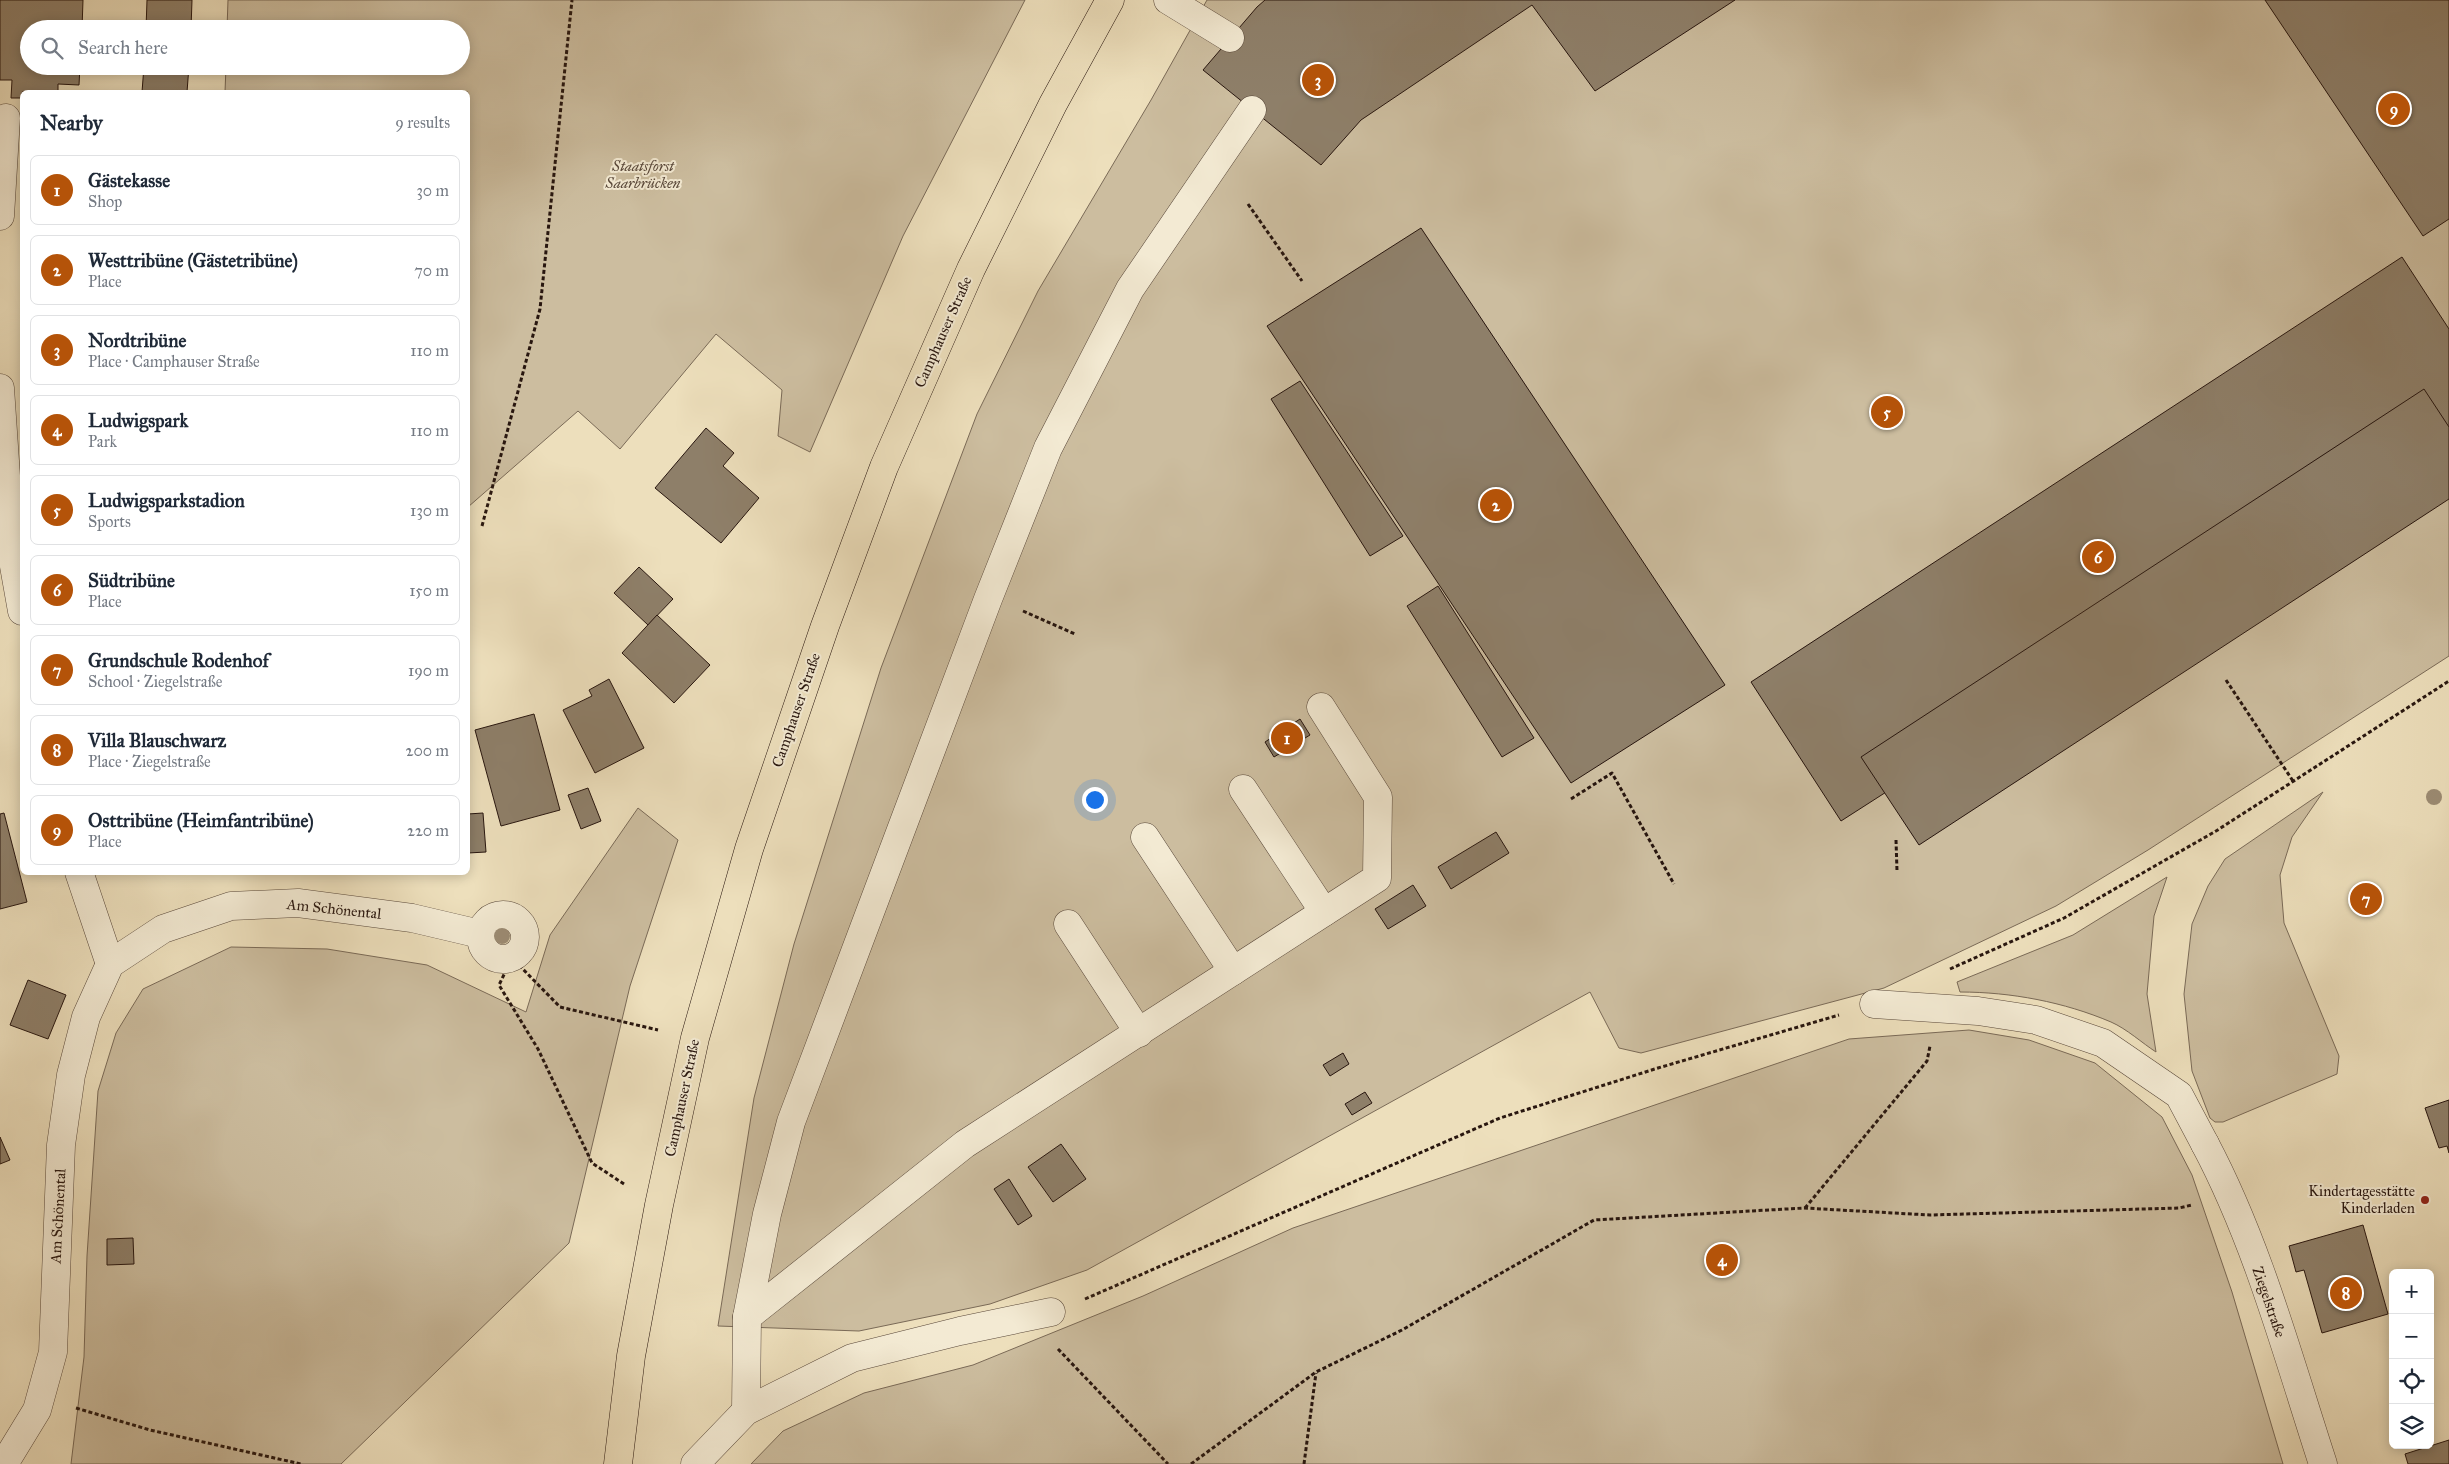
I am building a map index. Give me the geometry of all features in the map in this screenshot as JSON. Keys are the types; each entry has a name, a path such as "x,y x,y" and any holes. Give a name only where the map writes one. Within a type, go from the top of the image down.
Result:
{"main road":[{"name":"Camphauser Straße","path":"618,1464 631,1356 659,1205 695,1038 749,850 824,626 884,467 971,269 1053,104 1110,0"}],"street":[{"path":"1168,0 1230,38"},
{"path":"746,1411 747,1317 767,1214 791,1122 988,599 1048,448 1130,288 1252,110"},
{"path":"0,216 6,118"},
{"path":"0,388 11,549 20,600"},
{"path":"747,1317 965,1144 1377,878 1378,797 1321,707"},
{"path":"1243,789 1324,912"},
{"path":"1145,836 1232,971"},
{"path":"80,875 110,964"},
{"name":"Am Schönental","path":"4,1464 37,1410 42,1398 53,1352 61,1145 71,1075 86,1017 110,964 163,929 232,906 298,903 412,918 480,934"},
{"path":"498,916 511,916 521,924 526,937 522,949 512,958 500,960 489,955 482,946 480,934 486,922 498,916"},
{"path":"1068,924 1138,1033"},
{"name":"Ziegelstraße","path":"1874,1004 1978,1011 2026,1019 2103,1043 2179,1095 2229,1194 2264,1283 2323,1464"},
{"path":"695,1464 746,1411 852,1358 1038,1314"}],"path":[{"path":"482,526 540,309 572,0"},
{"path":"1248,204 1302,281"},
{"path":"1015,608 1075,634"},
{"path":"2226,680 2293,781"},
{"path":"1944,972 2064,918 2216,831 2449,681"},
{"path":"1571,798 1612,773 1674,884"},
{"path":"1896,840 1897,871"},
{"path":"659,1205 592,1163 538,1049 499,986 512,958 560,1007 695,1038"},
{"path":"1168,1464 1038,1314 1111,1289 1500,1118 1658,1068 1874,1004"},
{"path":"1804,1208 1927,1062"},
{"path":"1191,1464 1316,1372 1402,1330 1594,1220 1804,1208 1930,1215 2179,1208 2229,1194"},
{"path":"1304,1464 1316,1372"},
{"path":"42,1398 150,1430 300,1464"}],"green space":[{"name":"Staatsforst Saarbrücken","path":"228,0 1025,0 903,236 810,452 778,436 782,390 716,334 620,449 578,411 470,505 470,90 225,90 226,75 470,75 470,20 227,20"},
{"path":"1207,0 2449,0 2449,656 2148,850 2056,906 1884,988 1641,1053 1619,1048 1590,992 1087,1270 990,1304 859,1331 718,1326 754,1098 794,944 881,668 977,414 1038,291 1151,100"},
{"path":"2323,792 2292,837 2280,875 2284,923 2339,1056 2337,1074 2223,1122 2215,1122 2210,1118 2192,1071 2184,994 2192,924 2208,886 2225,859"},
{"path":"638,808 678,840 630,986 569,1243 341,1464 71,1464 84,1357 87,1256 98,1091 116,1033 143,989 231,947 327,949 427,965 526,1012 550,935"},
{"path":"2167,877 2154,916 2147,994 2156,1052 2117,1025 2075,1009 2018,996 1960,992 1957,982 2073,935"},
{"path":"1969,1030 2029,1040 2095,1063 2162,1117 2192,1175 2232,1292 2283,1464 751,1464 783,1431 864,1393 973,1365 1143,1296 1293,1228 1849,1039"}],"building":[{"path":"0,0 83,0 82,20 20,20 20,75 80,75 79,85 58,84 58,90 20,90 20,98 11,98 12,80 0,80"},
{"path":"147,0 192,0 191,20 146,20"},
{"path":"1265,0 1735,0 1595,91 1532,5 1361,120 1321,165 1203,70"},
{"path":"2265,0 2449,0 2449,219 2423,236"},
{"path":"143,75 188,75 187,90 142,90"},
{"path":"1421,228 1725,685 1571,783 1267,326"},
{"path":"2402,257 2449,329 2449,431 1841,821 1751,682"},
{"path":"1300,381 1403,536 1370,556 1271,399"},
{"path":"2424,389 2449,427 2449,499 1919,845 1861,757"},
{"path":"706,428 734,453 723,466 759,498 721,543 655,488"},
{"path":"639,567 673,599 648,625 614,593"},
{"path":"1438,586 1534,738 1502,757 1407,606"},
{"path":"657,615 710,665 674,703 622,653"},
{"path":"609,679 644,748 595,773 563,710 592,696 589,690"},
{"path":"534,714 560,810 501,826 475,730"},
{"path":"1300,719 1310,735 1274,757 1265,742"},
{"path":"588,788 601,821 581,829 568,795"},
{"path":"4,813 27,902 0,909 0,814"},
{"path":"483,813 486,852 470,853 470,814"},
{"path":"1496,832 1509,853 1451,889 1438,867"},
{"path":"1413,885 1426,906 1388,929 1375,909"},
{"path":"28,980 66,995 48,1039 10,1025"},
{"path":"1343,1053 1349,1064 1330,1076 1323,1065"},
{"path":"1365,1092 1372,1103 1352,1115 1345,1104"},
{"path":"2449,1100 2449,1153 2447,1146 2439,1148 2425,1108"},
{"path":"0,1137 10,1160 0,1164"},
{"path":"1061,1144 1086,1179 1053,1202 1028,1167"},
{"path":"1009,1179 1032,1216 1018,1225 994,1189"},
{"path":"2363,1225 2388,1314 2322,1333 2304,1270 2296,1272 2289,1246"},
{"path":"133,1238 134,1264 107,1265 107,1239"},
{"path":"2449,1440 2449,1464 2408,1464 2405,1454 2421,1449 2434,1449 2434,1445"}],"place":[{"name":"Nordtribüne","path":"1318,80"},
{"name":"Osttribüne (Heimfantribüne)","path":"2394,109"},
{"name":"Ludwigsparkstadion","path":"1887,412"},
{"name":"Westtribüne (Gästetribüne)","path":"1496,505"},
{"name":"Südtribüne","path":"2098,557"},
{"name":"Gästekasse","path":"1287,738"},
{"name":"Grundschule Rodenhof","path":"2366,899"},
{"name":"Kindertagesstätte Kinderladen","path":"2425,1200"},
{"name":"Ludwigspark","path":"1722,1260"},
{"name":"Villa Blauschwarz","path":"2346,1293"}]}
